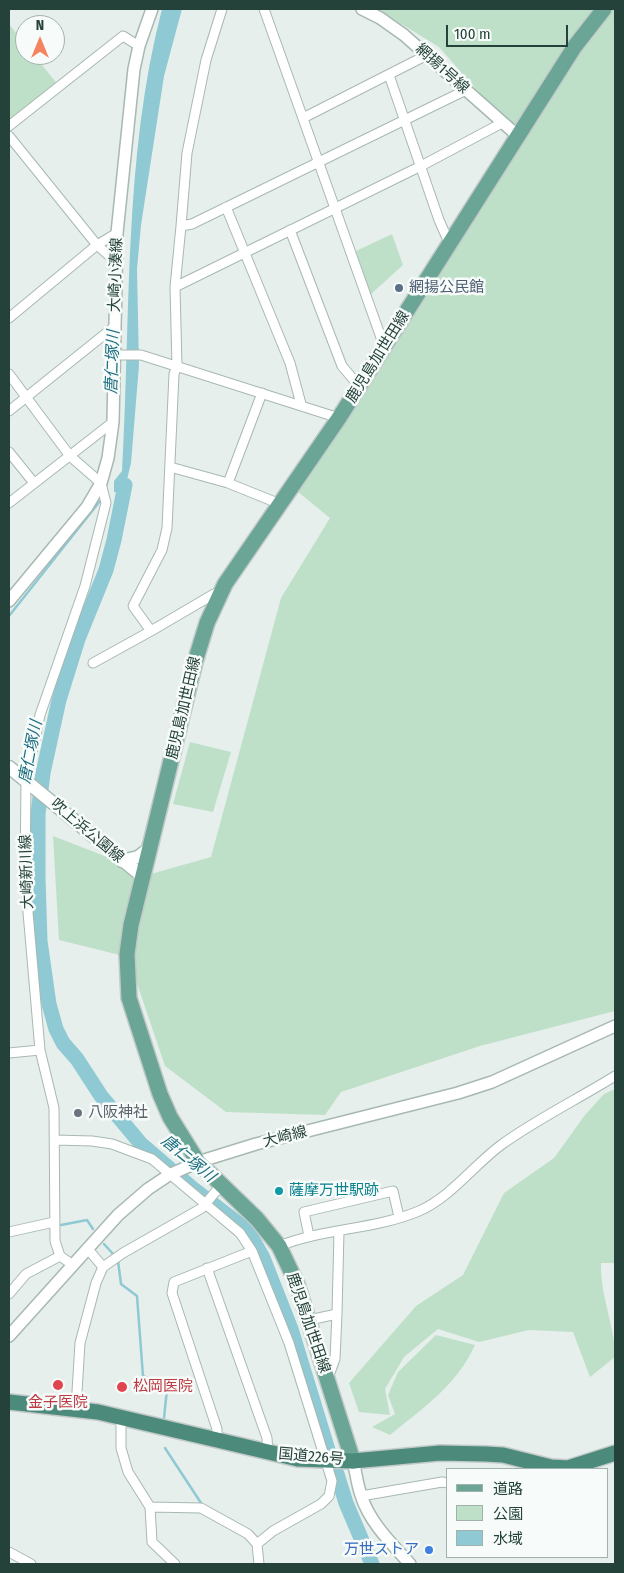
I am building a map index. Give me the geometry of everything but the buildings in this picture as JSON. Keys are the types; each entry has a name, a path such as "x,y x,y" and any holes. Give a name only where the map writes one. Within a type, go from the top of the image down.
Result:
{"highway":[{"name":"国道226号","path":"9,1402 76,1408 298,1459 353,1461 432,1454 486,1454 503,1455 559,1468"},
{"name":"国道226号","path":"570,1468 615,1453"}],"main road":[{"name":"鹿児島加世田線","path":"353,1461 297,1284 279,1246 257,1219 219,1189 198,1162 170,1117 160,1094 129,998 127,954 142,876 195,662 208,623 222,592 245,553 339,418 575,46 604,9"},
{"name":"吹上浜公園線","path":"9,767 142,876"},
{"path":"122,861 138,857 150,848"}],"street":[{"name":"大崎小湊線","path":"9,601 86,506 102,483 113,422 119,355 115,326 115,261 134,69 139,46 152,9"},
{"path":"151,631 133,606 162,550 168,518 174,374 177,366 175,287 187,153 206,60 222,9"},
{"path":"264,9 384,346"},
{"name":"網揚1号線","path":"362,9 392,25 518,136"},
{"path":"9,126 123,36 139,46"},
{"path":"303,118 428,55"},
{"path":"389,75 439,220 447,238 453,240"},
{"path":"181,226 318,164 466,90"},
{"path":"175,287 421,166 502,123"},
{"path":"9,136 97,245 115,261"},
{"path":"226,207 246,251 290,363 301,404"},
{"path":"290,230 342,366 359,386"},
{"path":"9,318 97,245 117,232"},
{"path":"9,411 115,326"},
{"path":"119,355 141,355 301,404 339,418"},
{"path":"9,374 70,456 102,483"},
{"path":"228,483 262,393"},
{"path":"9,503 113,422"},
{"path":"9,452 34,483"},
{"path":"170,467 228,483 280,504"},
{"name":"大崎新川線","path":"60,1256 55,1241 54,1222 54,1108 40,1050 25,878 29,783 40,715 85,586 98,541 106,503 102,483"},
{"path":"93,663 214,594 222,592"},
{"name":"大崎線","path":"9,1336 87,1248 135,1199 171,1175 198,1162 256,1144 458,1093 492,1082 615,1026"},
{"path":"9,1053 40,1050"},
{"path":"279,1246 309,1236 338,1231 418,1211 435,1202 503,1144 615,1076"},
{"path":"55,1140 92,1140 112,1144 152,1159 240,1233 252,1251 289,1344 332,1481 329,1496 321,1504 273,1531 257,1544"},
{"path":"76,1408 80,1342 96,1283 103,1267 123,1252 207,1204 219,1189"},
{"path":"309,1236 304,1212 393,1191 399,1217"},
{"path":"9,1232 54,1222"},
{"path":"327,1380 335,1360 338,1231"},
{"path":"87,1248 103,1267"},
{"path":"217,1441 217,1429 172,1293 174,1282 252,1251"},
{"path":"9,1294 26,1274 60,1256 73,1265"},
{"path":"207,1268 266,1438 268,1453"},
{"path":"309,1320 337,1314"},
{"path":"121,1418 120,1448 128,1472 150,1507 152,1542 175,1564"},
{"path":"353,1461 361,1496 375,1523 410,1564"},
{"path":"361,1496 446,1483"},
{"path":"150,1507 201,1508 248,1534 257,1544 259,1564"},
{"path":"9,1552 31,1564"}],"green space":[{"path":"377,9 615,9 615,1011 480,1046 341,1092 325,1115 226,1112 165,1066 128,957 59,940 53,836 151,874 211,857 281,598 330,518 298,492 517,136 439,47"},
{"path":"9,24 15,32 15,65 42,65 59,86 9,124"},
{"path":"392,234 403,265 370,295 356,251"},
{"path":"190,742 231,752 213,812 173,804"},
{"path":"615,1089 615,1263 601,1263 601,1275 613,1333 615,1357 590,1377 573,1332 529,1330 479,1342 438,1329 404,1357 385,1389 390,1415 359,1412 349,1383 416,1306 463,1275 504,1193 554,1158 585,1115 604,1094"},
{"path":"436,1335 475,1345 468,1359 449,1384 427,1405 390,1435 372,1427 395,1414 388,1395 398,1372"}],"water":[{"path":"162,9 182,9 164,76 141,225 137,269 139,365 131,463 121,505 118,492 114,492 114,481 122,471 128,297 135,180 149,66"}],"waterway":[{"name":"唐仁塚川","path":"125,485 106,570 78,639 59,700 43,773 38,814 38,878 40,941 49,1004 56,1029 63,1043 77,1059 101,1096 141,1144 192,1188 248,1231 263,1258 291,1329 328,1450"},
{"path":"9,616 100,501"},
{"path":"61,1225 87,1220 93,1229"},
{"path":"104,1244 114,1255"},
{"path":"118,1261 121,1284 137,1296 143,1376 164,1385 167,1389 164,1418"},
{"path":"165,1448 203,1506"},
{"name":"唐仁塚川","path":"337,1474 346,1503 372,1564"}],"place":[{"name":"網揚公民館","path":"399,288"},
{"name":"八阪神社","path":"78,1113"},
{"name":"薩摩万世駅跡","path":"279,1191"},
{"name":"金子医院","path":"58,1385"},
{"name":"松岡医院","path":"122,1387"},
{"name":"万世ストア","path":"429,1550"}]}
